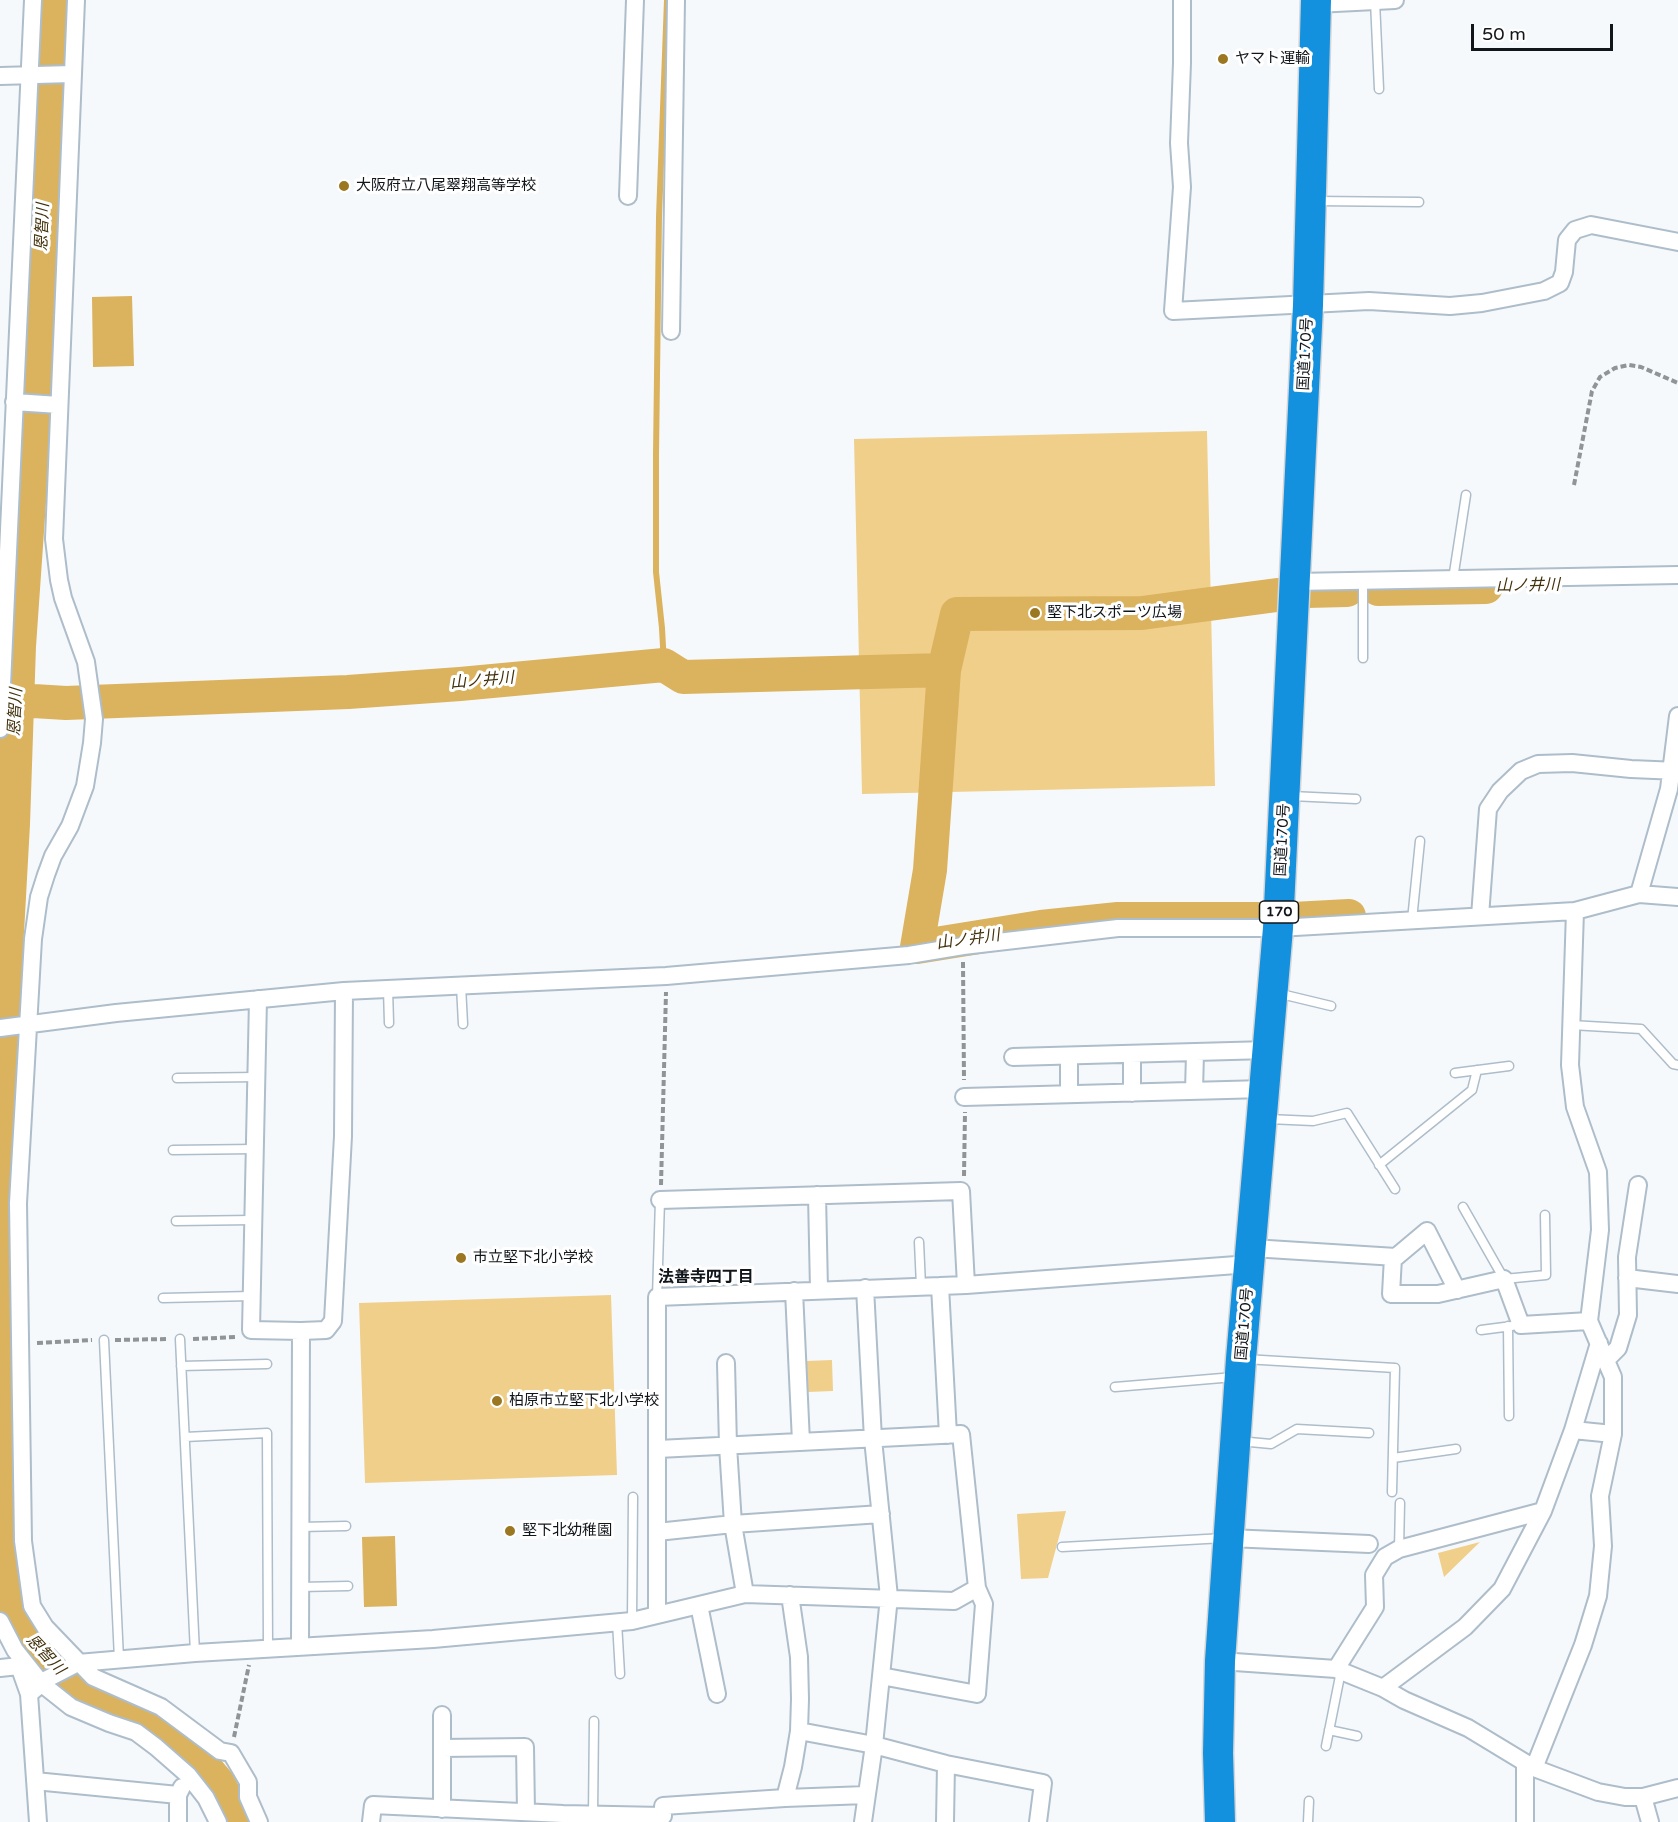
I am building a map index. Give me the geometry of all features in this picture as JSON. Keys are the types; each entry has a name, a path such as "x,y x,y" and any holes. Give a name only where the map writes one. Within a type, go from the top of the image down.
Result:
{"highway":[{"name":"国道170号","path":"1220,1822 1218,1753 1220,1661 1235,1441 1278,928 1308,305 1316,2"}],"street":[{"path":"0,729 20,402 33,0"},
{"path":"76,0 69,74 56,404 54,539 58,580 86,662 94,719 85,786 70,826 53,856 39,897 24,1024 18,1203 23,1541 32,1606 45,1627 93,1677 161,1707 220,1751 231,1753 248,1782 248,1797 259,1822"},
{"path":"628,196 635,0"},
{"path":"671,331 676,0"},
{"path":"1182,0 1179,143 1182,187 1173,311 1369,301 1450,306 1482,303 1544,291 1560,283 1564,272 1567,240 1575,230 1591,225 1678,242"},
{"path":"1316,2 1395,0"},
{"path":"0,76 69,74"},
{"path":"20,402 56,404"},
{"path":"1294,582 1678,575"},
{"path":"1639,894 1675,771 1678,716"},
{"path":"1480,916 1488,809 1500,791 1521,771 1538,764 1572,763 1675,771"},
{"path":"0,1028 116,1013 344,991 666,976 909,955 963,946 1118,928 1278,928 1412,921 1575,911 1639,894 1678,897"},
{"path":"1525,1822 1530,1766 1583,1645 1599,1596 1603,1546 1600,1496 1614,1434 1613,1377 1589,1321 1600,1230 1598,1172 1575,1107 1570,1065 1575,911"},
{"path":"258,999 251,1330 326,1330 333,1321 343,1136 344,991"},
{"path":"1013,1057 1268,1050"},
{"path":"1194,1091 1195,1053"},
{"path":"1132,1054 1132,1093"},
{"path":"1069,1056 1069,1094"},
{"path":"964,1097 1264,1089"},
{"path":"1606,1360 1617,1348 1629,1316 1627,1257 1638,1185"},
{"path":"660,1200 961,1191 966,1285"},
{"path":"817,1195 819,1290"},
{"path":"657,1615 657,1297 966,1285 1251,1256 1396,1257 1428,1231 1457,1290"},
{"path":"1393,1257 1391,1294 1438,1294 1504,1279 1514,1326 1589,1321"},
{"path":"1627,1278 1678,1284"},
{"path":"940,1286 948,1435"},
{"path":"863,1822 874,1745 889,1597 873,1438 865,1288"},
{"path":"794,1291 801,1442"},
{"path":"300,1646 301,1331"},
{"path":"1383,1688 1465,1627 1502,1588 1543,1511 1573,1430 1599,1343"},
{"path":"726,1363 733,1524 746,1594"},
{"path":"1573,1430 1614,1434"},
{"path":"658,1449 961,1434 977,1588 984,1604 977,1694 881,1676"},
{"path":"1339,1670 1375,1607 1374,1575 1385,1557 1399,1549 1543,1511"},
{"path":"657,1532 733,1524 881,1514"},
{"path":"1229,1538 1369,1544"},
{"path":"39,1686 78,1663 195,1653 433,1639 625,1622 746,1594 889,1597 954,1601 977,1588"},
{"path":"785,1798 799,1731 800,1699 799,1657 790,1595"},
{"path":"699,1605 717,1694"},
{"path":"0,1621 17,1658 39,1686 71,1707 136,1732 188,1775 206,1798 219,1822"},
{"path":"0,1668 17,1658"},
{"path":"1220,1661 1339,1670 1468,1728 1530,1766 1598,1792 1625,1797 1643,1797 1678,1788"},
{"path":"38,1822 35,1781 39,1686"},
{"path":"437,1813 442,1715"},
{"path":"799,1731 874,1745 946,1764 1043,1783 1038,1822"},
{"path":"442,1748 525,1747 526,1812"},
{"path":"945,1822 946,1764"},
{"path":"178,1822 178,1794 188,1775"},
{"path":"35,1781 178,1794"},
{"path":"371,1822 374,1805 437,1813 507,1817 526,1812 562,1818 593,1815 664,1819 663,1806 866,1795"},
{"path":"1643,1797 1650,1822"}],"lane":[{"path":"1375,1 1379,89"},
{"path":"1311,201 1419,202"},
{"path":"1453,579 1466,495"},
{"path":"1363,580 1363,657"},
{"path":"1285,795 1356,799"},
{"path":"1412,921 1420,841"},
{"path":"461,986 463,1024"},
{"path":"388,989 389,1023"},
{"path":"1273,992 1331,1006"},
{"path":"1571,1025 1641,1029 1673,1064 1678,1065"},
{"path":"1455,1073 1509,1066"},
{"path":"1379,1165 1472,1090 1477,1070"},
{"path":"177,1078 256,1077"},
{"path":"1262,1119 1313,1121 1347,1113 1395,1189"},
{"path":"173,1150 255,1149"},
{"path":"657,1297 660,1200"},
{"path":"1463,1207 1504,1279 1546,1275 1545,1215"},
{"path":"176,1221 253,1220"},
{"path":"919,1242 921,1286"},
{"path":"164,1298 251,1296"},
{"path":"1481,1330 1514,1326 1509,1416"},
{"path":"180,1339 195,1653"},
{"path":"104,1340 119,1659"},
{"path":"181,1365 267,1364"},
{"path":"1115,1387 1241,1368 1395,1368 1392,1492"},
{"path":"1235,1441 1271,1444 1297,1429 1369,1433"},
{"path":"185,1437 267,1433 260,1649"},
{"path":"1393,1458 1456,1449"},
{"path":"620,1674 633,1497"},
{"path":"1399,1549 1400,1503"},
{"path":"300,1527 346,1526"},
{"path":"1062,1547 1229,1538"},
{"path":"300,1587 348,1586"},
{"path":"1326,1746 1339,1670"},
{"path":"593,1815 594,1721"},
{"path":"1329,1730 1357,1736"},
{"path":"1308,1822 1309,1801"}],"path":[{"path":"1574,485 1592,391 1599,377 1615,368 1629,365 1641,367 1678,383"},
{"path":"961,1191 965,1172 963,946"},
{"path":"660,1200 666,976"},
{"path":"19,1344 247,1336 251,1330"},
{"path":"231,1753 260,1649"}],"shaded area":[{"path":"132,296 134,366 93,367 92,297"},
{"name":"堅下北スポーツ広場","path":"1207,431 1215,786 862,794 854,439"},
{"path":"611,1295 617,1475 365,1483 359,1303"},
{"path":"832,1360 833,1391 808,1392 806,1361"},
{"path":"1066,1511 1048,1578 1021,1579 1017,1514"},
{"path":"395,1536 397,1606 364,1607 362,1537"},
{"path":"1480,1542 1444,1577 1438,1553"}],"waterway":[{"name":"恩智川","path":"53,0 38,373 19,646 13,824 2,1023 4,1383 8,1555 14,1603 26,1638 51,1666 92,1697 142,1715 186,1745 218,1783 239,1822"},
{"path":"664,665 656,572 656,455 659,217 667,0"},
{"name":"山ノ井川","path":"1378,589 1486,587"},
{"name":"山ノ井川","path":"1306,591 1347,590"},
{"name":"山ノ井川","path":"1262,919 1118,919 1041,927 917,947 930,870 944,670 957,614 1142,613 1277,595"},
{"name":"山ノ井川","path":"17,700 66,703 348,692 664,665 683,677 944,670"},
{"path":"2,701 17,700"},
{"name":"山ノ井川","path":"1293,919 1349,916"}],"place":[{"name":"ヤマト運輸","path":"1223,59"},
{"name":"大阪府立八尾翠翔高等学校","path":"344,186"},
{"name":"堅下北スポーツ広場","path":"1035,613"},
{"name":"市立堅下北小学校","path":"461,1258"},
{"name":"柏原市立堅下北小学校","path":"497,1401"},
{"name":"堅下北幼稚園","path":"510,1531"}],"district":[{"name":"法善寺四丁目","path":"706,1278"}]}
